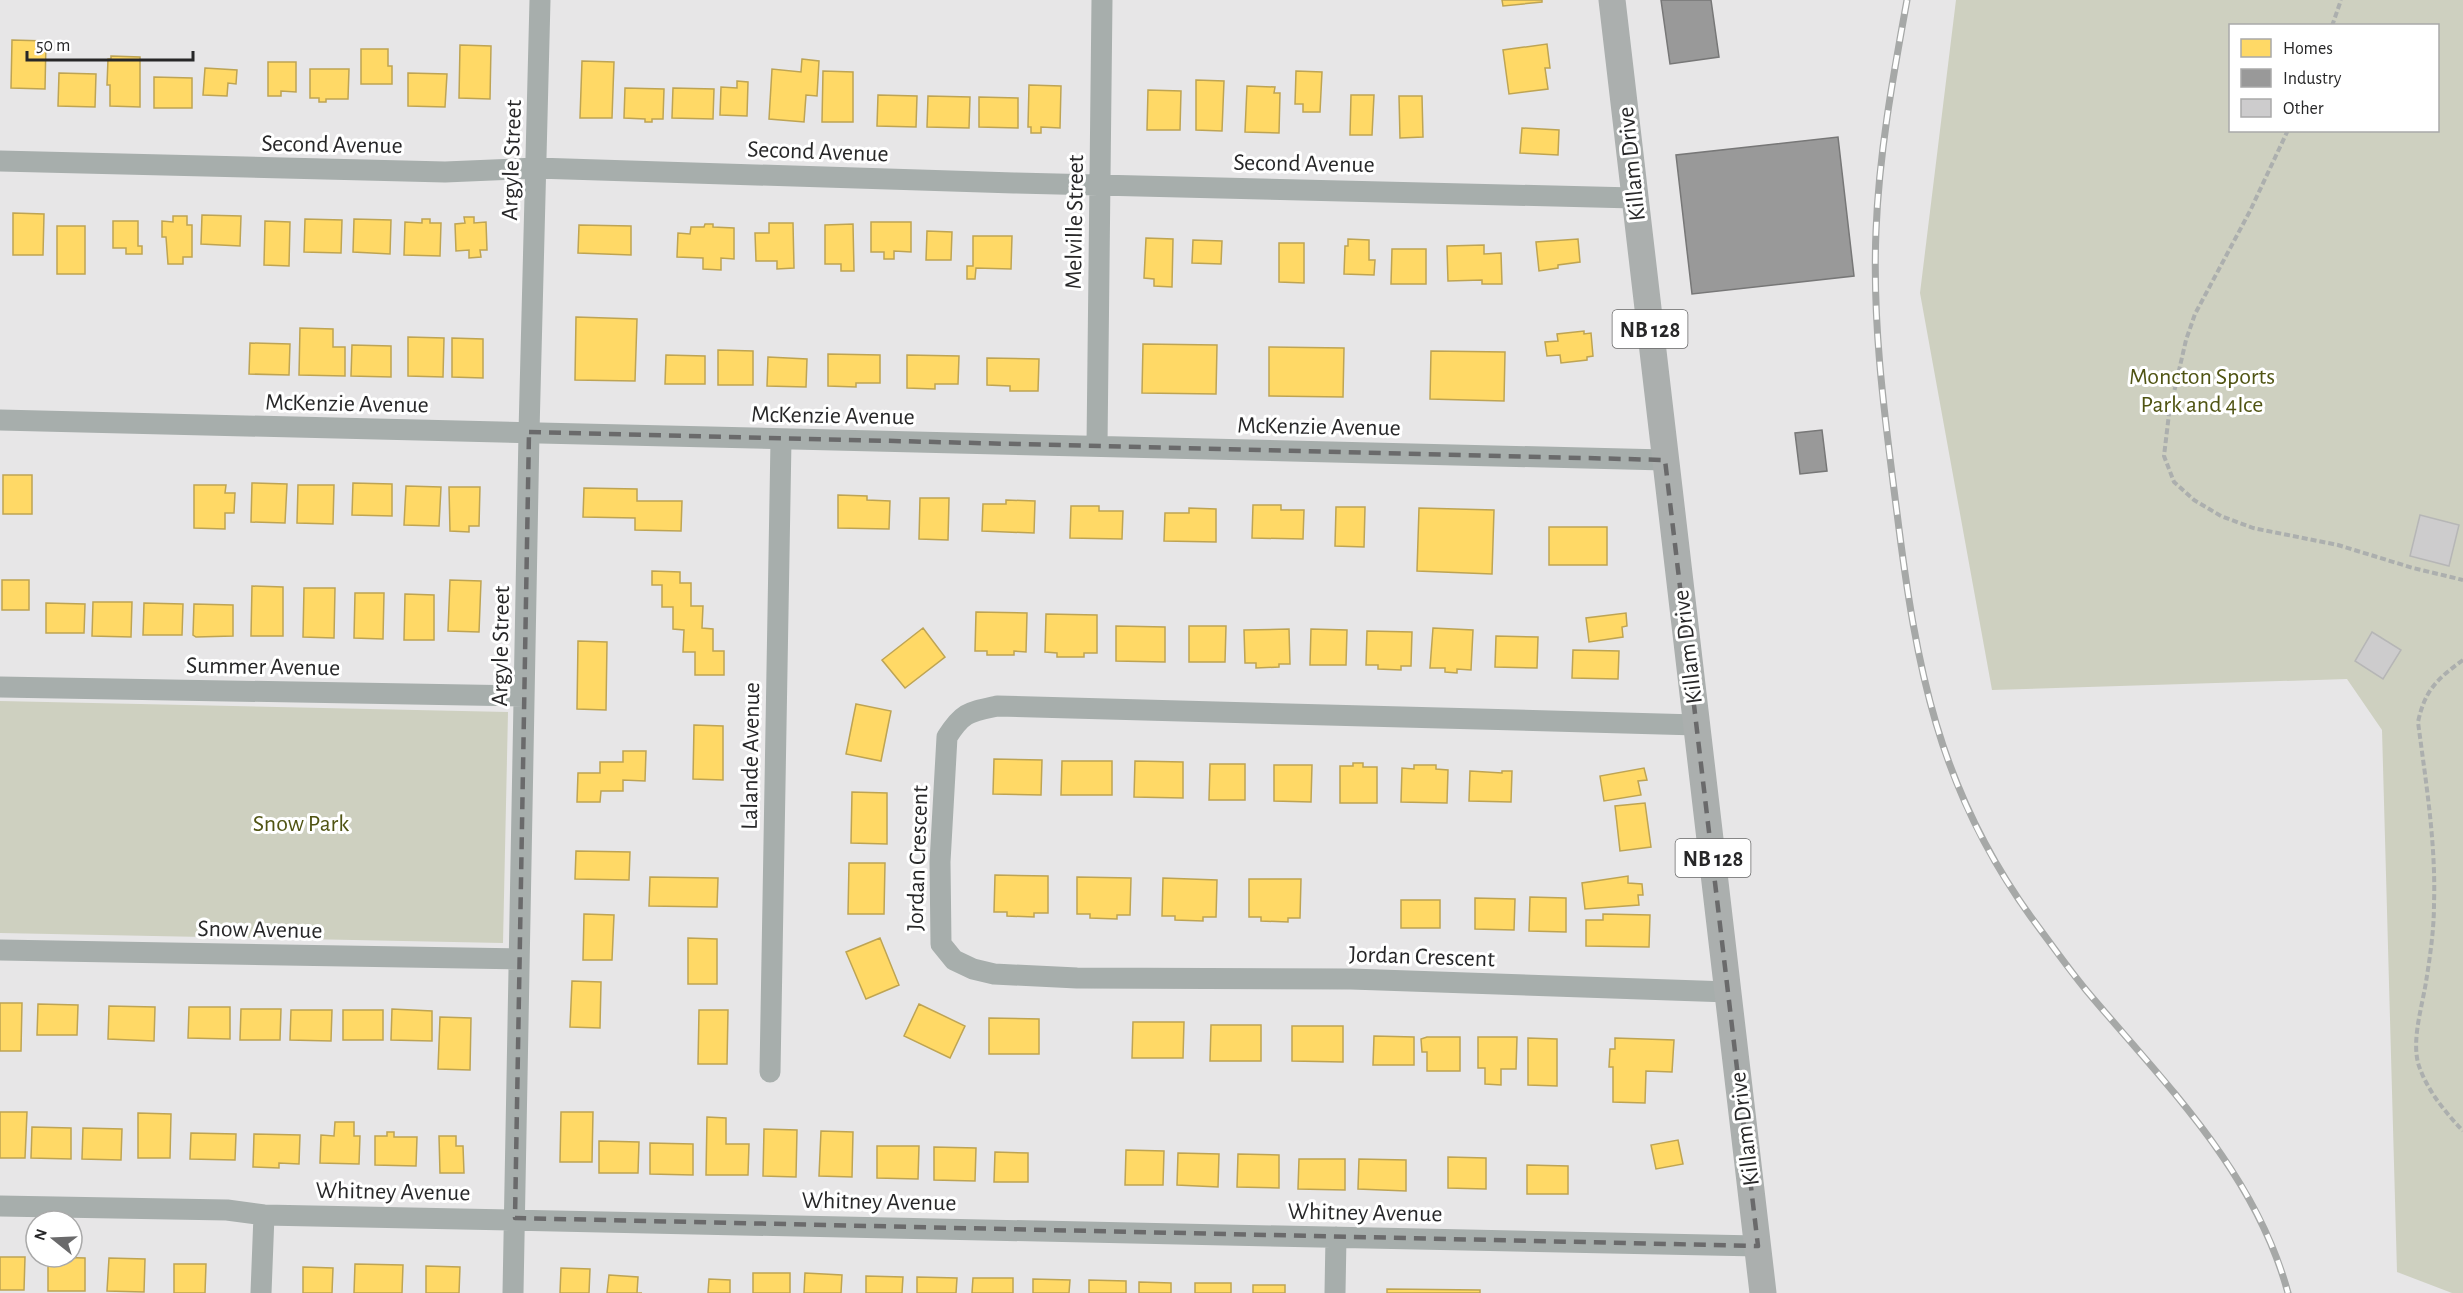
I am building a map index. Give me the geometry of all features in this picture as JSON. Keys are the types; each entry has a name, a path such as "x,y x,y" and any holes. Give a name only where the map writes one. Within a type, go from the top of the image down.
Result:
{"main road":[{"name":"Killam Drive","path":"1612,0 1763,1293"}],"street":[{"name":"Argyle Street","path":"513,1293 529,432 540,0"},
{"name":"Melville Street","path":"1097,446 1102,0"},
{"name":"Second Avenue","path":"0,161 445,172 536,168 1634,198"},
{"name":"McKenzie Avenue","path":"0,420 1665,460"},
{"name":"Lalande Avenue","path":"770,1072 781,440"},
{"name":"Summer Avenue","path":"0,687 524,696"},
{"name":"Jordan Crescent","path":"1697,725 997,706 975,710 958,719 947,737 940,862 940,944 954,960 994,975 1077,978 1351,979 1729,992"},
{"name":"Snow Avenue","path":"0,950 519,959"},
{"name":"Whitney Avenue","path":"0,1206 227,1210 264,1215 515,1218 1758,1246"},
{"path":"261,1293 264,1215"},
{"path":"1335,1293 1336,1237"}],"path":[{"path":"2333,24 2341,0"},
{"path":"2287,132 2250,211 2195,314 2186,340 2169,414 2164,456 2174,482 2203,506 2221,516 2253,528 2338,544 2413,568 2463,580"},
{"path":"2463,660 2431,687 2422,704 2418,723 2433,838 2434,904 2428,969 2416,1043 2419,1064 2432,1093 2447,1115 2463,1131"}],"highlighted area":[{"path":"529,432 1665,460 1758,1246 515,1218"}],"green space":[{"name":"Moncton Sports Park and 4Ice","path":"1956,0 2463,0 2463,1293 2452,1293 2397,1272 2382,730 2347,679 1992,690 1920,293"},
{"name":"Snow Park","path":"0,701 508,712 503,943 0,933"}],"building: Homes":[{"path":"1502,0 1542,0 1542,2 1503,6"},
{"path":"12,40 46,41 45,89 11,88"},
{"path":"1547,44 1550,68 1545,68 1548,89 1509,94 1503,50"},
{"path":"460,45 491,46 490,99 459,98"},
{"path":"361,49 388,49 388,66 392,66 392,84 361,84"},
{"path":"111,56 140,57 140,107 110,106 110,85 107,85 108,59 111,59"},
{"path":"802,59 819,61 817,96 806,95 804,122 769,119 772,69 801,72"},
{"path":"582,61 614,62 612,118 580,118"},
{"path":"268,62 296,62 296,92 281,91 281,96 268,96"},
{"path":"205,68 237,70 236,84 228,83 227,96 203,95"},
{"path":"310,69 349,69 348,99 326,99 326,102 319,102 319,98 310,98"},
{"path":"823,71 853,72 853,122 822,122"},
{"path":"1296,71 1322,72 1320,112 1303,112 1303,104 1295,104"},
{"path":"59,73 96,74 95,107 58,106"},
{"path":"408,73 447,74 445,107 408,106"},
{"path":"154,77 192,78 192,108 154,108"},
{"path":"1196,80 1224,81 1222,131 1196,130"},
{"path":"737,81 748,82 747,116 720,115 721,87 737,88"},
{"path":"1029,85 1061,86 1060,128 1041,127 1041,133 1031,133 1031,127 1028,127"},
{"path":"1247,86 1275,87 1274,93 1280,93 1279,133 1245,132"},
{"path":"625,88 664,89 663,119 652,119 652,122 645,122 645,119 624,118"},
{"path":"673,88 714,89 713,119 672,118"},
{"path":"1148,90 1181,91 1180,130 1147,130"},
{"path":"878,95 917,96 916,127 877,126"},
{"path":"1351,95 1374,95 1372,135 1350,135"},
{"path":"928,96 970,97 969,128 927,127"},
{"path":"1399,96 1422,96 1423,137 1400,138"},
{"path":"979,97 1018,98 1018,128 979,127"},
{"path":"1522,128 1559,130 1558,155 1520,153"},
{"path":"13,213 44,214 43,255 13,255"},
{"path":"202,215 241,216 240,246 201,244"},
{"path":"173,216 187,216 187,225 192,225 192,257 183,257 183,264 168,264 166,237 162,237 162,221 173,222"},
{"path":"464,217 474,217 474,223 486,222 487,250 480,250 481,257 469,258 469,250 456,251 455,224 465,223"},
{"path":"305,219 342,220 341,253 304,252"},
{"path":"354,219 391,220 390,254 353,252"},
{"path":"422,219 430,219 430,223 441,223 440,256 404,255 405,222 422,223"},
{"path":"113,221 138,221 138,246 142,246 142,254 126,254 126,248 113,248"},
{"path":"265,221 290,222 289,266 264,265"},
{"path":"871,222 911,222 911,252 894,251 894,259 884,259 884,252 871,252"},
{"path":"769,223 793,223 794,268 777,269 777,261 756,261 755,233 769,233"},
{"path":"705,224 713,224 713,227 734,228 734,259 721,258 721,270 703,269 703,258 677,257 678,233 690,234 691,227 704,227"},
{"path":"853,224 854,271 841,271 841,264 825,264 825,225"},
{"path":"579,225 631,226 631,255 578,253"},
{"path":"57,226 85,226 85,274 57,274"},
{"path":"927,231 952,232 951,260 926,260"},
{"path":"973,236 1012,236 1011,269 976,268 975,279 967,279 967,266 973,266"},
{"path":"1146,238 1173,239 1172,287 1154,286 1154,279 1144,278"},
{"path":"1348,239 1369,240 1369,260 1375,260 1374,275 1344,274 1345,246 1348,246"},
{"path":"1578,239 1580,262 1539,271 1536,242"},
{"path":"1193,240 1222,241 1221,264 1192,263"},
{"path":"1279,243 1304,243 1304,283 1279,282"},
{"path":"1484,245 1484,254 1501,253 1502,284 1482,284 1482,280 1448,281 1447,246"},
{"path":"1392,249 1426,249 1426,284 1391,284"},
{"path":"576,317 637,319 635,381 575,380"},
{"path":"300,328 333,329 333,347 345,347 345,376 299,375"},
{"path":"1584,331 1584,334 1591,333 1593,356 1587,357 1587,360 1561,363 1560,355 1547,356 1545,342 1558,341 1557,334"},
{"path":"408,337 444,338 443,377 408,376"},
{"path":"452,338 483,339 483,378 452,377"},
{"path":"250,343 290,344 289,375 249,374"},
{"path":"1143,344 1217,345 1216,394 1142,393"},
{"path":"352,345 391,346 391,377 351,376"},
{"path":"1269,347 1344,348 1343,397 1269,396"},
{"path":"718,350 753,351 753,385 718,385"},
{"path":"1431,351 1505,352 1504,401 1430,399"},
{"path":"828,354 880,355 880,383 856,383 856,387 828,386"},
{"path":"666,355 705,356 705,384 665,384"},
{"path":"907,355 959,356 958,384 935,384 935,389 907,388"},
{"path":"768,357 807,359 806,387 767,386"},
{"path":"987,358 1039,359 1038,391 1010,391 1010,386 987,385"},
{"path":"3,475 32,475 32,514 3,514"},
{"path":"252,483 287,484 285,523 251,522"},
{"path":"353,483 392,484 392,516 352,515"},
{"path":"194,485 226,485 225,493 235,493 234,513 225,513 225,529 194,528"},
{"path":"298,485 334,485 333,524 297,523"},
{"path":"406,486 441,487 439,526 404,525"},
{"path":"449,487 480,487 479,526 469,526 469,532 450,531"},
{"path":"584,488 637,489 637,501 682,501 681,531 635,530 635,518 583,517"},
{"path":"838,495 867,496 867,500 890,501 889,529 838,528"},
{"path":"920,498 949,498 948,540 919,539"},
{"path":"1006,500 1035,501 1034,533 982,531 983,504 1006,504"},
{"path":"1253,505 1281,505 1281,510 1304,510 1303,539 1252,538"},
{"path":"1071,506 1099,506 1099,511 1123,511 1122,539 1070,538"},
{"path":"1336,507 1365,507 1364,547 1335,546"},
{"path":"1189,508 1216,509 1216,542 1164,541 1165,513 1189,513"},
{"path":"1419,508 1494,510 1492,574 1417,571"},
{"path":"1549,527 1607,527 1607,565 1549,565"},
{"path":"652,571 680,572 680,583 691,583 691,606 703,606 702,628 713,629 713,651 724,651 724,675 695,675 695,652 683,652 684,630 673,629 673,607 662,607 662,585 652,585"},
{"path":"2,580 29,580 29,610 2,610"},
{"path":"450,580 481,581 479,632 448,631"},
{"path":"252,586 283,587 283,636 251,636"},
{"path":"304,588 335,588 334,638 303,637"},
{"path":"355,593 384,593 383,639 354,638"},
{"path":"405,594 434,595 434,640 404,640"},
{"path":"93,602 132,602 131,637 92,636"},
{"path":"46,603 85,604 84,633 46,633"},
{"path":"144,603 183,604 182,635 143,635"},
{"path":"194,604 233,605 233,636 196,637 193,635"},
{"path":"976,612 1027,613 1026,652 1014,651 1014,655 987,655 987,651 975,651"},
{"path":"1626,613 1627,626 1622,627 1623,637 1589,642 1586,618"},
{"path":"1046,614 1097,615 1097,653 1084,653 1084,657 1057,657 1057,653 1045,652"},
{"path":"1116,626 1165,627 1165,662 1116,661"},
{"path":"1189,626 1226,626 1225,662 1189,662"},
{"path":"923,628 945,657 905,688 882,660"},
{"path":"1433,628 1473,630 1471,670 1457,669 1457,673 1445,672 1445,668 1430,668"},
{"path":"1289,629 1290,664 1256,668 1256,663 1245,663 1244,630"},
{"path":"1311,629 1347,630 1346,665 1310,665"},
{"path":"1367,631 1412,632 1411,666 1401,666 1401,670 1378,669 1378,665 1366,665"},
{"path":"1496,636 1538,637 1537,668 1495,667"},
{"path":"578,641 607,642 606,710 577,709"},
{"path":"1573,650 1619,651 1618,679 1572,678"},
{"path":"856,704 891,711 881,761 846,754"},
{"path":"694,725 723,726 723,780 693,779"},
{"path":"623,751 646,751 645,781 623,780 623,791 601,791 600,802 577,802 578,773 600,773 600,762 623,762"},
{"path":"994,759 1042,760 1041,795 993,794"},
{"path":"1062,761 1112,761 1112,795 1061,795"},
{"path":"1135,761 1183,762 1183,798 1134,797"},
{"path":"1353,763 1363,763 1363,767 1377,767 1377,803 1340,803 1340,766 1353,766"},
{"path":"1210,764 1245,764 1245,800 1209,800"},
{"path":"1274,765 1312,765 1311,802 1274,801"},
{"path":"1414,765 1436,765 1436,769 1448,770 1447,803 1401,802 1402,768 1414,769"},
{"path":"1644,768 1647,780 1638,781 1641,795 1604,801 1600,776"},
{"path":"1470,771 1502,773 1502,771 1512,771 1511,802 1469,801"},
{"path":"852,792 887,793 887,844 851,843"},
{"path":"1645,803 1651,847 1620,851 1615,806"},
{"path":"576,851 630,852 629,880 575,879"},
{"path":"849,863 885,863 884,914 848,914"},
{"path":"995,875 1048,876 1048,913 1034,913 1034,917 1007,916 1007,912 994,912"},
{"path":"1628,876 1628,883 1642,884 1643,895 1638,895 1639,905 1585,909 1582,883"},
{"path":"650,877 718,878 717,907 649,906"},
{"path":"1077,877 1131,878 1130,915 1117,915 1117,919 1090,918 1090,914 1077,914"},
{"path":"1163,878 1217,880 1216,917 1203,917 1203,921 1175,920 1175,916 1162,916"},
{"path":"1249,879 1301,879 1300,918 1288,918 1288,922 1261,921 1261,917 1249,917"},
{"path":"1530,897 1566,898 1566,932 1529,931"},
{"path":"1475,898 1515,899 1514,930 1475,929"},
{"path":"1401,900 1440,900 1440,928 1401,928"},
{"path":"584,914 614,915 612,960 583,960"},
{"path":"1603,914 1650,915 1649,947 1586,946 1586,920 1603,920"},
{"path":"688,938 717,939 717,984 688,984"},
{"path":"880,938 899,985 866,999 846,952"},
{"path":"572,981 601,982 600,1028 570,1027"},
{"path":"0,1003 22,1003 21,1051 0,1051"},
{"path":"38,1004 78,1005 77,1035 37,1035"},
{"path":"919,1004 965,1026 950,1058 904,1036"},
{"path":"109,1006 155,1007 154,1041 108,1039"},
{"path":"189,1007 230,1007 230,1039 188,1038"},
{"path":"241,1009 281,1009 280,1040 240,1040"},
{"path":"392,1009 432,1011 432,1041 391,1040"},
{"path":"291,1010 332,1010 331,1041 290,1040"},
{"path":"343,1010 383,1010 383,1040 343,1040"},
{"path":"699,1010 728,1010 727,1064 698,1064"},
{"path":"440,1017 471,1018 470,1070 438,1069"},
{"path":"989,1018 1039,1019 1039,1054 989,1054"},
{"path":"1133,1022 1184,1022 1183,1058 1132,1058"},
{"path":"1211,1025 1261,1025 1261,1061 1210,1061"},
{"path":"1292,1026 1343,1026 1343,1062 1292,1061"},
{"path":"1374,1036 1414,1037 1414,1065 1373,1065"},
{"path":"1460,1037 1460,1071 1427,1071 1427,1052 1422,1052 1421,1039"},
{"path":"1478,1037 1517,1037 1516,1069 1501,1069 1501,1085 1485,1084 1485,1068 1478,1068"},
{"path":"1528,1038 1557,1039 1557,1086 1528,1085"},
{"path":"1615,1038 1674,1040 1672,1072 1646,1071 1645,1103 1613,1102 1613,1067 1609,1067 1610,1049 1615,1049"},
{"path":"0,1112 27,1112 25,1158 0,1158"},
{"path":"561,1112 593,1112 592,1162 560,1162"},
{"path":"138,1113 171,1114 170,1158 138,1158"},
{"path":"707,1117 726,1118 726,1144 749,1144 748,1175 706,1175"},
{"path":"335,1122 354,1122 354,1136 360,1136 359,1164 320,1163 321,1135 334,1136"},
{"path":"32,1127 71,1128 71,1159 31,1158"},
{"path":"83,1128 122,1129 121,1160 82,1159"},
{"path":"764,1129 797,1130 796,1177 763,1176"},
{"path":"821,1131 853,1132 852,1177 819,1176"},
{"path":"387,1132 394,1132 394,1137 417,1137 416,1166 375,1165 375,1136 387,1136"},
{"path":"191,1133 236,1134 235,1160 190,1159"},
{"path":"254,1134 300,1135 299,1164 279,1163 279,1168 253,1167"},
{"path":"439,1136 456,1136 456,1146 463,1146 464,1173 440,1173"},
{"path":"1678,1140 1683,1164 1656,1169 1651,1145"},
{"path":"599,1141 639,1142 638,1173 599,1173"},
{"path":"650,1143 693,1144 693,1175 650,1174"},
{"path":"877,1146 919,1146 918,1179 877,1178"},
{"path":"934,1147 976,1148 975,1181 934,1180"},
{"path":"1126,1150 1164,1151 1163,1185 1125,1185"},
{"path":"995,1152 1028,1153 1028,1182 994,1182"},
{"path":"1178,1153 1219,1154 1218,1187 1177,1185"},
{"path":"1238,1154 1279,1155 1279,1188 1237,1187"},
{"path":"1448,1157 1486,1158 1486,1189 1448,1188"},
{"path":"1299,1159 1345,1159 1345,1190 1298,1189"},
{"path":"1359,1159 1406,1160 1406,1191 1358,1189"},
{"path":"1527,1165 1568,1166 1568,1194 1527,1194"},
{"path":"0,1257 24,1257 24,1290 0,1290"},
{"path":"85,1258 85,1291 48,1291 48,1269 84,1269"},
{"path":"109,1258 145,1259 144,1292 107,1291"},
{"path":"174,1264 206,1264 205,1293 174,1293"},
{"path":"355,1264 403,1265 402,1293 354,1293"},
{"path":"426,1266 460,1267 459,1293 426,1293"},
{"path":"303,1267 333,1268 332,1293 303,1293"},
{"path":"561,1268 590,1269 589,1293 560,1293"},
{"path":"753,1273 790,1273 790,1293 753,1293"},
{"path":"805,1273 842,1275 841,1293 804,1293"},
{"path":"609,1275 638,1277 637,1293 607,1293"},
{"path":"866,1276 903,1277 902,1293 866,1293"},
{"path":"917,1277 957,1278 956,1293 917,1293"},
{"path":"973,1278 1013,1278 1013,1293 972,1293"},
{"path":"709,1279 730,1280 730,1293 708,1293"},
{"path":"1033,1279 1070,1280 1069,1293 1033,1293"},
{"path":"1089,1280 1126,1281 1126,1293 1089,1293"},
{"path":"1139,1282 1171,1283 1171,1293 1139,1293"},
{"path":"1195,1283 1231,1283 1231,1293 1195,1293"},
{"path":"1253,1285 1285,1285 1285,1293 1253,1293"},
{"path":"1387,1289 1480,1290 1480,1293 1387,1293"}],"building: Industry":[{"path":"1661,0 1711,0 1719,57 1670,64"},
{"path":"1838,137 1854,276 1692,294 1676,155"},
{"path":"1822,430 1827,471 1800,474 1795,433"}],"building: Other":[{"path":"2420,515 2459,525 2449,566 2410,556"},
{"path":"2372,632 2401,650 2383,679 2355,661"}],"railway":[{"path":"1907,0 1880,173 1876,231 1876,302 1884,408 1904,569 1923,674 1936,724 1973,821 1999,869 2072,972 2176,1095 2230,1168 2254,1207 2273,1249 2288,1293"}]}
